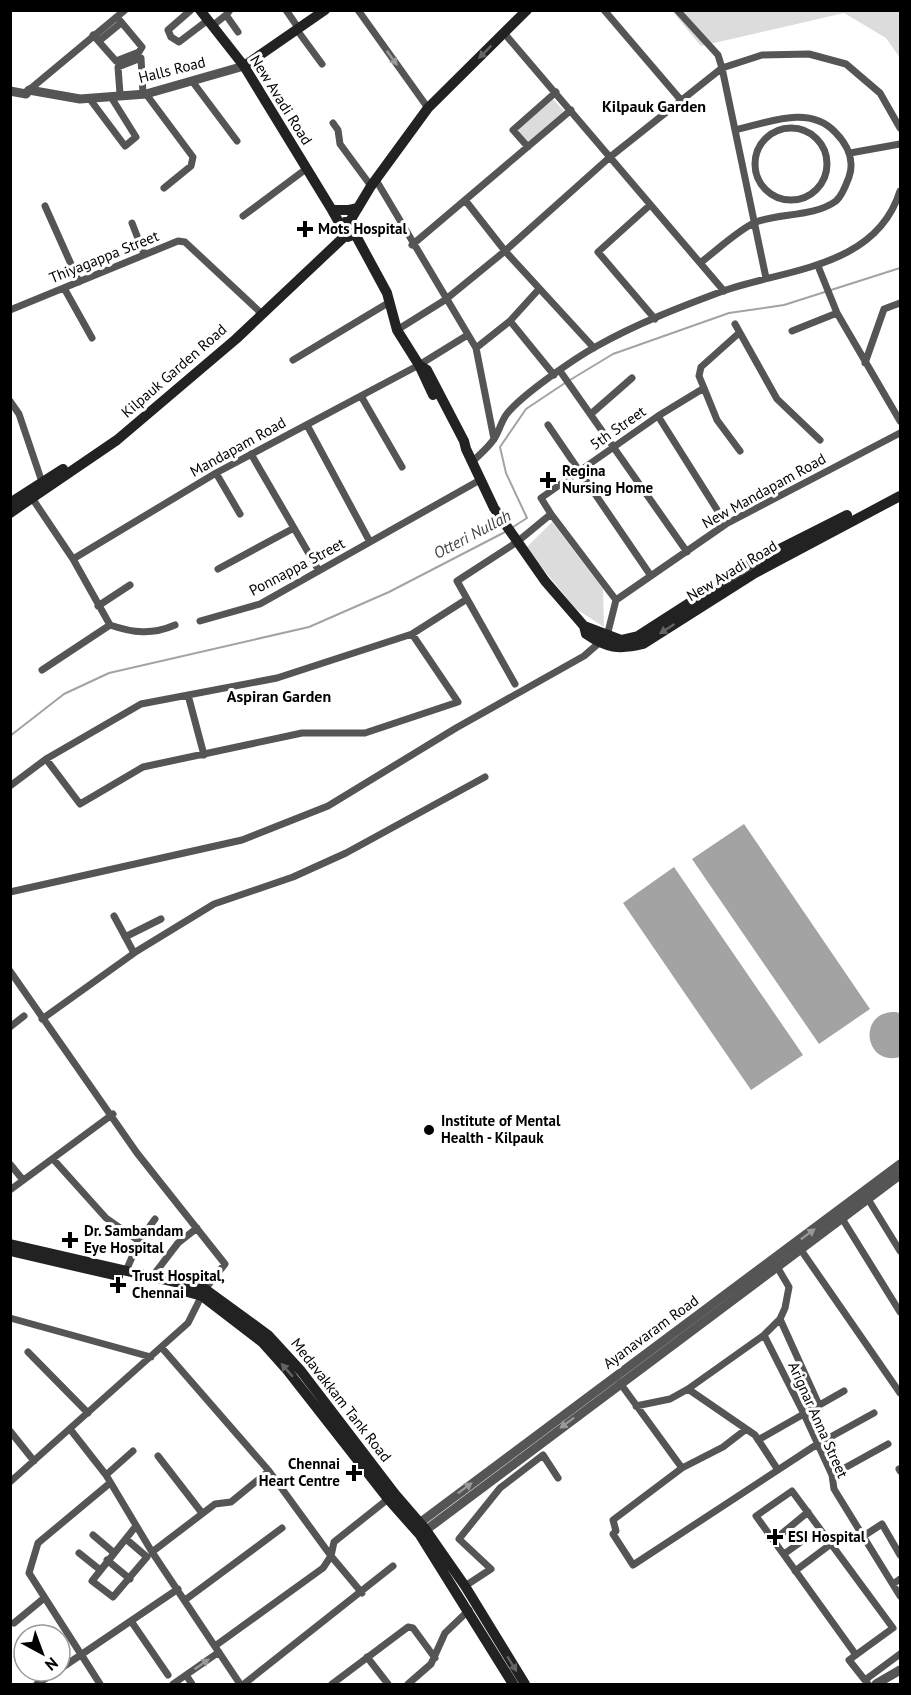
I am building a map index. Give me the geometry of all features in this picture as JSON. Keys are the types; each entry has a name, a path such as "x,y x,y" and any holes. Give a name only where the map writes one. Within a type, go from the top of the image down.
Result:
{"main road":[{"name":"New Avadi Road","path":"200,10 244,66 306,169 387,293 387,301 397,330 419,365 427,370 465,441 466,449 480,480 503,521 584,626 591,626 603,639 622,649 643,644 755,573 900,496"},
{"name":"Halls Road","path":"244,66 325,10"},
{"name":"Kilpauk Garden Road","path":"10,513 117,440 347,229 373,183 428,108 527,10"},
{"path":"332,210 358,208"},
{"name":"Kilpauk Garden Road","path":"10,502 112,436 259,311"},
{"name":"New Avadi Road","path":"603,639 621,640 638,636 750,564 900,490"},
{"name":"Medavakkam Tank Road","path":"10,1244 152,1277 204,1292 280,1347 465,1586 525,1684"},
{"name":"Medavakkam Tank Road","path":"10,1251 204,1292 262,1342 312,1399 388,1499 420,1529 513,1684"}],"street":[{"path":"29,90 119,20 125,10"},
{"path":"190,10 168,30 171,37 179,42 228,13 236,30 222,38"},
{"path":"286,10 322,64"},
{"path":"358,10 428,108"},
{"path":"604,10 680,99"},
{"path":"677,10 718,55 766,278"},
{"path":"96,38 116,61 139,52 142,47 119,20"},
{"path":"504,33 724,291"},
{"path":"397,330 446,300 506,251 610,157 680,99 722,68 762,55 809,54 846,64 880,93 900,128"},
{"path":"89,98 125,146 136,137 115,96 118,67 141,58 145,94 193,157 191,166 164,188"},
{"name":"Halls Road","path":"10,91 26,94 29,90 80,99 145,94 244,66"},
{"path":"192,81 237,141"},
{"path":"528,147 513,130 556,92"},
{"path":"412,244 571,110"},
{"path":"700,263 754,223 818,208 836,201 845,188 852,169 850,153 829,126 814,118 799,116 735,130"},
{"path":"333,123 338,130 340,144 373,183 466,336 476,348 494,439"},
{"path":"799,129 810,134 825,153 825,177 810,194 800,199 789,200 768,192 756,173 755,161 758,149 765,139 781,130 799,129"},
{"path":"850,153 900,144"},
{"path":"243,216 306,169"},
{"path":"744,175 756,173"},
{"path":"472,462 494,439 506,414 594,348 621,333 724,291 818,266 842,256 872,236 896,207 900,191"},
{"path":"465,200 539,289 594,348"},
{"path":"650,205 598,252 655,319"},
{"path":"45,206 79,282"},
{"path":"132,223 144,254"},
{"name":"Thiyagappa Street","path":"10,310 178,241 185,242 259,311"},
{"path":"818,266 837,313 900,421"},
{"path":"64,288 92,338"},
{"path":"476,348 510,321 539,289"},
{"path":"293,360 387,301"},
{"path":"865,363 884,309 900,303"},
{"path":"792,331 837,313"},
{"path":"510,321 571,385 687,552"},
{"path":"735,324 777,399 820,440"},
{"path":"739,333 700,367 699,376 717,420 740,451"},
{"name":"Mandapam Road","path":"73,559 216,473 419,365 466,336"},
{"path":"592,413 632,378"},
{"name":"5th Street","path":"551,513 541,498 658,416 705,388"},
{"path":"361,396 402,467"},
{"path":"10,401 19,414 42,483"},
{"path":"658,416 726,524"},
{"path":"307,425 370,542"},
{"path":"548,425 651,576"},
{"name":"New Mandapam Road","path":"616,600 726,524 900,433"},
{"path":"251,454 319,571"},
{"path":"216,473 240,514"},
{"name":"Ponnappa Street","path":"200,621 260,604 480,480"},
{"path":"32,498 73,559 110,625 135,633 162,630 175,625"},
{"path":"10,892 242,840 328,806 456,728 584,656 603,639 616,600 551,513 457,581 515,684"},
{"path":"218,569 294,528"},
{"path":"98,606 130,585"},
{"path":"10,786 46,759 141,704 277,678 412,634 467,598"},
{"path":"42,670 110,625"},
{"path":"46,759 80,804 143,766 302,733 365,733 458,702 412,634"},
{"path":"188,695 204,755"},
{"path":"42,1019 134,953 214,904 293,877 485,777"},
{"path":"114,916 134,953"},
{"path":"125,937 161,919"},
{"path":"10,971 42,1019 112,1114 137,1153 225,1264 204,1292 188,1323 10,1482"},
{"path":"10,1028 24,1016"},
{"path":"10,1190 112,1114"},
{"path":"53,1159 106,1218 139,1240"},
{"path":"10,1164 23,1180"},
{"name":"Ayanavaram Road","path":"420,1529 620,1383 776,1264 900,1164"},
{"name":"Ayanavaram Road","path":"420,1529 776,1264 801,1250 843,1220 900,1175"},
{"path":"868,1199 900,1251"},
{"path":"126,1271 139,1240 154,1219"},
{"path":"843,1220 900,1312"},
{"path":"152,1277 178,1243 197,1228"},
{"path":"801,1250 900,1394"},
{"path":"636,1406 670,1399 688,1389 764,1335 780,1319 785,1308 789,1287 776,1264"},
{"path":"10,1318 151,1358"},
{"path":"780,1319 819,1405"},
{"name":"Arignar Anna Street","path":"764,1335 832,1475 834,1489 900,1596"},
{"path":"162,1348 269,1471 331,1556 362,1593"},
{"path":"28,1352 88,1413"},
{"path":"620,1383 682,1468"},
{"path":"688,1389 755,1435 778,1470"},
{"path":"759,1440 844,1391"},
{"path":"745,1430 723,1447 682,1468 613,1520 616,1531 614,1534 633,1565 816,1444 874,1413"},
{"path":"70,1429 106,1475 152,1552 242,1684 362,1593 393,1566"},
{"path":"10,1431 34,1461"},
{"path":"832,1475 888,1444"},
{"path":"106,1475 133,1451"},
{"path":"465,1586 491,1569 459,1539 500,1488 543,1455 558,1478"},
{"path":"158,1456 202,1513"},
{"path":"152,1552 215,1504 231,1503 269,1471"},
{"path":"100,1684 28,1574 35,1547 110,1483"},
{"path":"856,1655 756,1516 792,1491 893,1628 856,1655 849,1660 866,1682 900,1653"},
{"path":"172,1684 323,1568 331,1556 334,1542 388,1499"},
{"path":"774,1540 807,1512"},
{"path":"862,1537 882,1524 900,1555"},
{"path":"126,1539 147,1557 117,1595 111,1596 92,1581 99,1569 136,1526"},
{"path":"185,1600 282,1528"},
{"path":"784,1554 819,1529"},
{"path":"93,1535 113,1552"},
{"path":"795,1571 831,1544"},
{"path":"79,1553 99,1569"},
{"path":"107,1560 130,1579"},
{"path":"893,1584 900,1579"},
{"path":"72,1661 178,1589"},
{"path":"14,1618 43,1599"},
{"path":"408,1684 435,1658 445,1633 470,1610"},
{"path":"131,1621 168,1675"},
{"path":"332,1684 410,1626 435,1658"},
{"path":"367,1657 388,1684"},
{"path":"876,1684 900,1670"},
{"path":"186,1675 192,1684"}],"shaded area":[{"path":"672,11 900,11 900,58 886,38 844,13 701,46"},
{"path":"553,99 564,111 528,142 518,130"},
{"path":"552,522 603,589 604,627 576,609 526,548"},
{"path":"744,824 870,1009 819,1044 692,859"},
{"path":"674,867 803,1055 751,1090 623,903"},
{"path":"900,1013 900,1057 888,1058 879,1054 873,1047 870,1028 883,1014"}],"waterway":[{"name":"Otteri Nullah","path":"570,380 613,354 729,313 784,305 900,268"},
{"name":"Otteri Nullah","path":"513,527 527,518 506,473 500,447 526,409 565,383"},
{"name":"Otteri Nullah","path":"10,736 64,694 109,673 309,627 389,592 505,532"}],"place":[{"name":"Mots Hospital","path":"305,229"},
{"name":"Regina Nursing Home","path":"548,480"},
{"name":"Institute of Mental Health - Kilpauk","path":"429,1130"},
{"name":"Dr. Sambandam Eye Hospital","path":"70,1240"},
{"name":"Trust Hospital, Chennai","path":"118,1285"},
{"name":"Chennai Heart Centre","path":"354,1473"},
{"name":"ESI Hospital","path":"775,1537"}],"district":[{"name":"Kilpauk Garden","path":"654,106"},
{"name":"Aspiran Garden","path":"279,696"}]}
